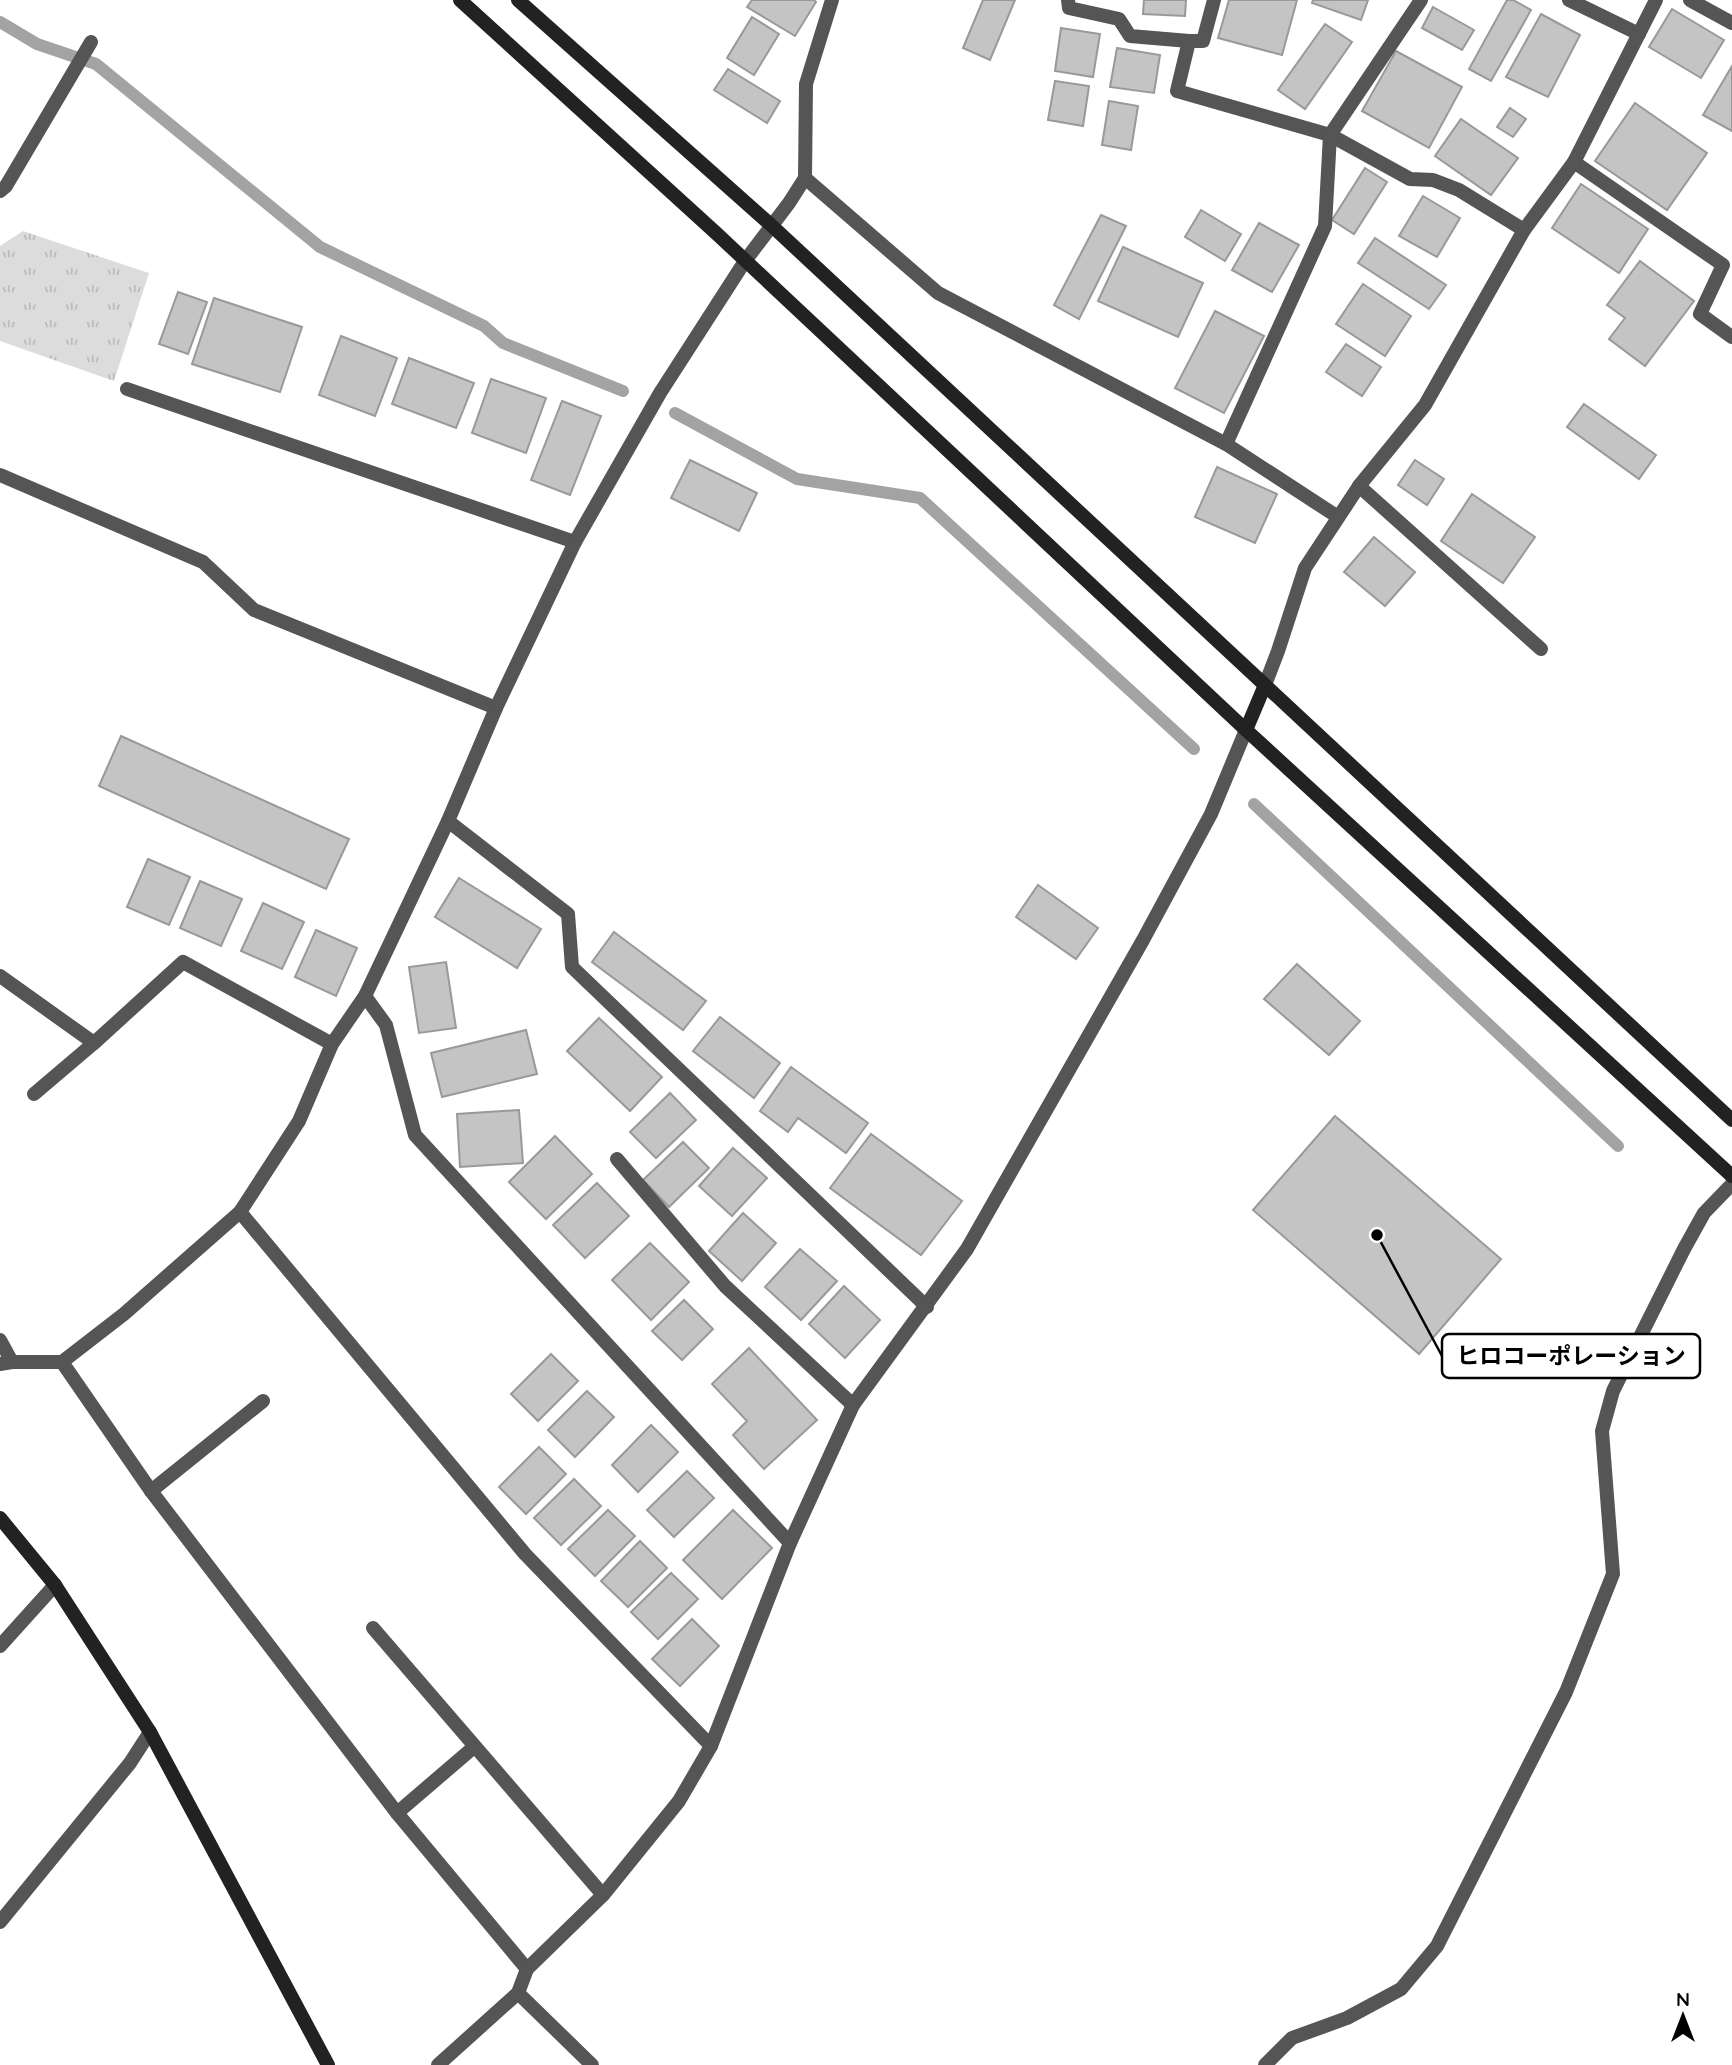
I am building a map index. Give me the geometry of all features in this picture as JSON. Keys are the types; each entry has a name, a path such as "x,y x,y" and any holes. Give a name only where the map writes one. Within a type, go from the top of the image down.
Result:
{"street":[{"path":"460,0 745,261 1246,730 1732,1176"},
{"path":"518,0 771,225 1732,1120"},
{"path":"0,1339 6,1363 62,1362 124,1314 240,1212 299,1121 332,1044 365,996 575,542 660,393 745,261 805,178 806,84 832,0"},
{"path":"1069,0 1069,8 1119,19 1129,36 1189,41 1203,41 1214,0"},
{"path":"1226,444 1325,226 1330,135 1421,0"},
{"path":"1569,0 1639,34"},
{"path":"439,2065 518,1993 527,1969 603,1895 679,1801 711,1746 790,1543 853,1405 967,1249 1143,940 1211,814 1279,651 1305,568 1359,486 1425,405 1524,230 1574,162 1656,0"},
{"path":"1690,0 1732,23"},
{"path":"1189,41 1177,91 1330,135 1410,179 1433,180 1459,190 1524,230"},
{"path":"0,191 6,186 90,42"},
{"path":"1574,162 1723,265 1700,314 1732,337"},
{"path":"805,178 938,293 1226,444 1338,517"},
{"path":"127,389 575,542"},
{"path":"0,475 203,562 254,610 496,708"},
{"path":"1359,486 1541,649"},
{"path":"448,821 568,914 572,967 927,1307"},
{"path":"34,1094 183,962 332,1044"},
{"path":"0,976 94,1043"},
{"path":"365,996 386,1025 415,1135 790,1543"},
{"path":"617,1159 726,1286 853,1405"},
{"path":"1265,2065 1292,2038 1347,2018 1401,1989 1437,1947 1566,1692 1613,1574 1602,1431 1613,1391 1697,1225 1704,1213 1732,1184"},
{"path":"240,1212 525,1555 711,1746"},
{"path":"62,1362 151,1491 397,1813 527,1969"},
{"path":"151,1491 263,1401"},
{"path":"0,1518 55,1585 150,1732 328,2065"},
{"path":"0,1646 55,1585"},
{"path":"373,1628 603,1895"},
{"path":"0,1922 130,1763 150,1732"},
{"path":"397,1813 474,1747"},
{"path":"518,1993 592,2065"}],"green space":[{"path":"23,231 149,273 114,381 0,341 0,246"}],"building":[{"path":"752,0 816,2 795,36 747,7"},
{"path":"983,0 1015,0 990,60 963,48"},
{"path":"1144,0 1186,0 1185,16 1143,14"},
{"path":"1229,0 1297,0 1282,55 1218,38"},
{"path":"1313,0 1368,0 1361,20 1312,3"},
{"path":"1507,0 1513,0 1531,10 1491,81 1469,69"},
{"path":"1433,7 1474,30 1462,50 1422,28"},
{"path":"1672,9 1724,40 1701,78 1649,47"},
{"path":"1541,14 1580,35 1548,97 1506,77"},
{"path":"752,17 779,34 754,75 727,58"},
{"path":"1325,24 1352,42 1305,109 1278,90"},
{"path":"1061,28 1100,34 1093,77 1055,71"},
{"path":"1117,48 1160,55 1154,93 1110,87"},
{"path":"1396,51 1462,87 1429,148 1362,111"},
{"path":"1732,66 1732,131 1703,115"},
{"path":"728,69 780,101 767,123 714,90"},
{"path":"1055,81 1089,86 1083,126 1048,120"},
{"path":"1109,101 1138,106 1131,150 1102,145"},
{"path":"1635,103 1707,153 1667,210 1595,161"},
{"path":"1510,108 1526,119 1513,137 1497,127"},
{"path":"1461,119 1518,158 1491,195 1435,156"},
{"path":"1365,168 1387,182 1354,234 1332,220"},
{"path":"1581,184 1648,229 1619,273 1552,228"},
{"path":"1423,196 1460,218 1437,257 1399,236"},
{"path":"1201,210 1241,234 1225,261 1185,237"},
{"path":"1101,215 1126,226 1079,319 1054,305"},
{"path":"1259,223 1299,245 1272,292 1232,270"},
{"path":"1375,238 1446,285 1429,309 1358,263"},
{"path":"1123,247 1203,283 1178,337 1098,301"},
{"path":"1640,261 1694,301 1645,366 1609,339 1625,318 1607,305"},
{"path":"1363,284 1411,316 1385,356 1336,324"},
{"path":"178,292 207,302 188,354 159,344"},
{"path":"214,298 302,327 280,392 192,364"},
{"path":"1215,311 1264,336 1224,413 1175,388"},
{"path":"341,336 397,358 375,416 319,395"},
{"path":"1346,344 1381,367 1362,396 1326,372"},
{"path":"409,358 474,383 456,428 392,404"},
{"path":"491,379 546,398 526,453 472,433"},
{"path":"562,401 601,416 570,495 531,480"},
{"path":"1584,404 1656,455 1639,479 1567,427"},
{"path":"690,460 757,493 739,531 671,498"},
{"path":"1415,460 1444,479 1427,505 1398,485"},
{"path":"1217,467 1277,494 1255,543 1195,517"},
{"path":"1472,494 1535,537 1503,583 1441,541"},
{"path":"1374,537 1415,572 1385,606 1344,572"},
{"path":"121,736 349,839 326,889 99,786"},
{"path":"148,859 190,877 169,925 127,907"},
{"path":"459,878 541,929 517,968 435,917"},
{"path":"200,881 242,899 221,946 180,928"},
{"path":"1038,885 1098,928 1076,959 1016,917"},
{"path":"263,903 304,922 282,969 241,951"},
{"path":"316,930 357,948 336,996 295,977"},
{"path":"614,932 706,1001 683,1030 592,962"},
{"path":"446,962 456,1028 419,1033 409,967"},
{"path":"1297,964 1360,1021 1329,1055 1264,999"},
{"path":"720,1017 780,1063 754,1098 693,1051"},
{"path":"599,1018 662,1077 630,1111 567,1051"},
{"path":"526,1030 537,1074 442,1097 431,1053"},
{"path":"791,1067 868,1123 846,1153 798,1118 788,1132 760,1111"},
{"path":"670,1093 696,1120 656,1158 630,1132"},
{"path":"519,1110 523,1163 460,1167 457,1114"},
{"path":"1335,1116 1501,1259 1419,1354 1253,1210"},
{"path":"871,1134 962,1201 921,1255 830,1188"},
{"path":"555,1136 592,1174 546,1219 509,1182"},
{"path":"683,1142 709,1168 669,1207 643,1180"},
{"path":"733,1148 767,1178 732,1216 699,1186"},
{"path":"597,1183 629,1216 585,1258 553,1225"},
{"path":"743,1213 776,1243 742,1281 709,1251"},
{"path":"650,1243 689,1282 651,1320 612,1280"},
{"path":"800,1249 837,1281 801,1320 765,1287"},
{"path":"844,1286 880,1320 845,1358 809,1324"},
{"path":"684,1300 713,1329 682,1360 652,1331"},
{"path":"749,1348 817,1420 764,1469 733,1435 747,1421 712,1384"},
{"path":"551,1354 578,1381 538,1421 511,1394"},
{"path":"587,1391 614,1417 575,1457 548,1430"},
{"path":"651,1425 678,1452 638,1492 612,1465"},
{"path":"539,1447 566,1474 526,1514 499,1487"},
{"path":"687,1471 714,1498 674,1537 647,1510"},
{"path":"574,1479 601,1506 561,1545 534,1518"},
{"path":"608,1510 635,1536 595,1576 568,1549"},
{"path":"733,1510 772,1548 722,1599 683,1560"},
{"path":"640,1541 667,1568 628,1607 601,1581"},
{"path":"671,1573 698,1599 658,1639 631,1612"},
{"path":"692,1619 719,1646 680,1686 652,1659"}],"waterway":[{"path":"0,22 37,44 96,64 320,247 484,326 503,343 623,391"},
{"path":"675,413 797,479 920,498 1194,749"},
{"path":"1254,804 1618,1146"}],"place":[{"name":"ヒロコーポレーション","path":"1377,1235"}]}
